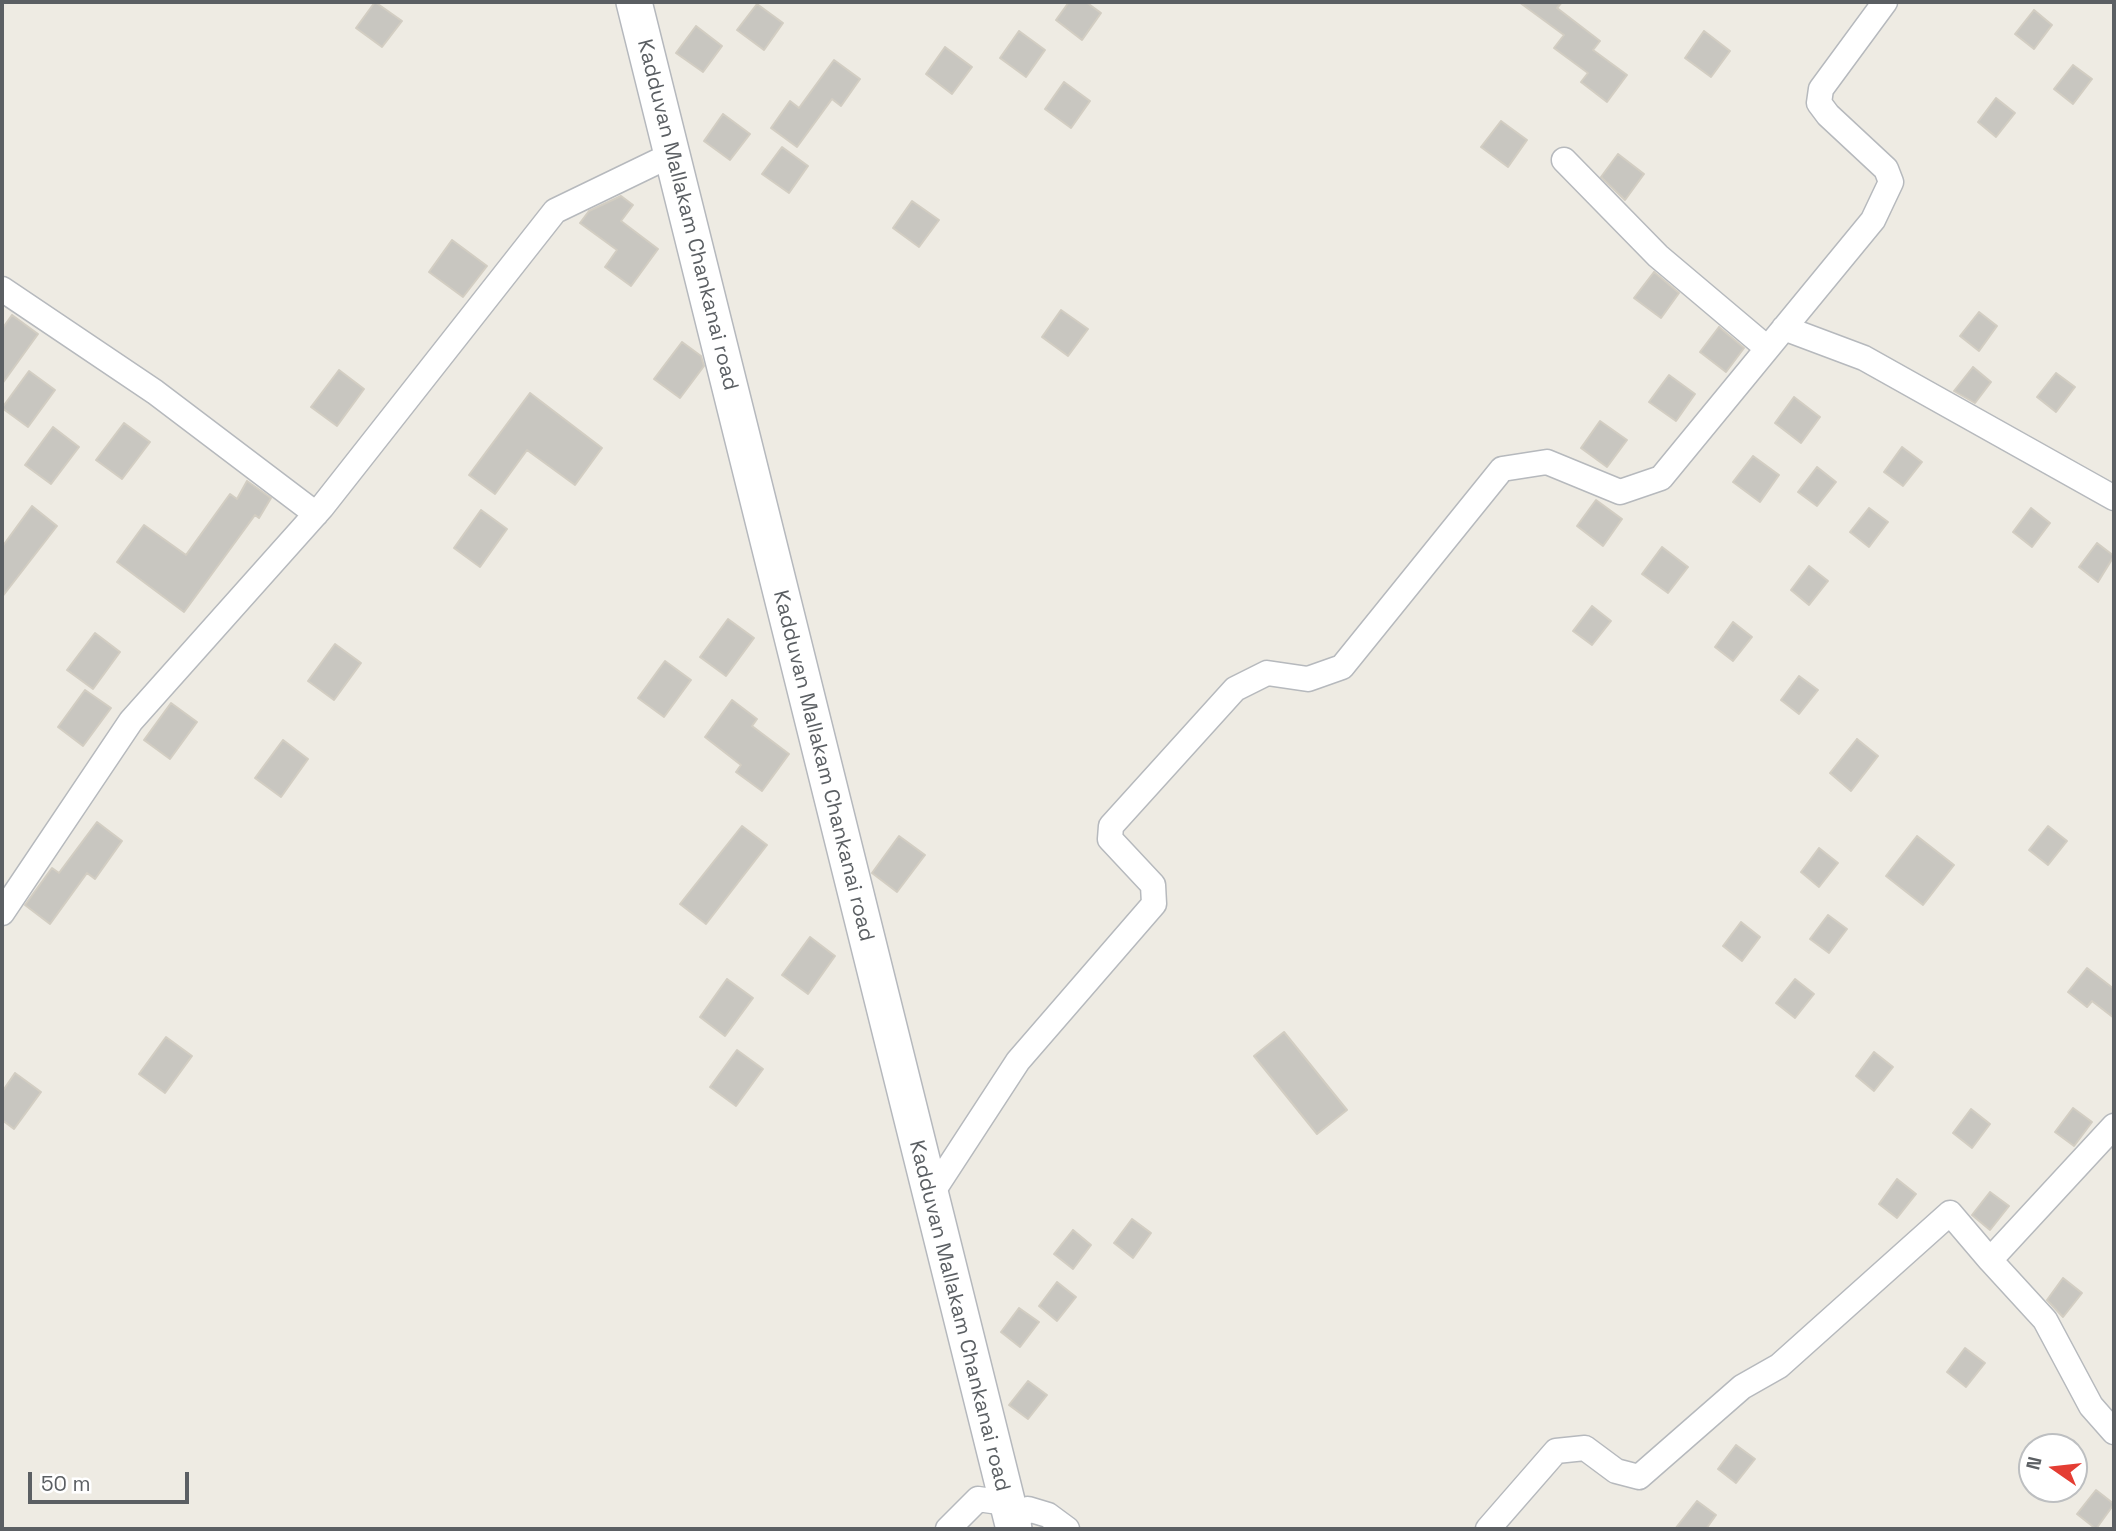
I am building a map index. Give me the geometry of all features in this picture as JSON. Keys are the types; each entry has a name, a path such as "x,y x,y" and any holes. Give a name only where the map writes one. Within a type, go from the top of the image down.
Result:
{"main road":[{"name":"Kadduvan Mallakam Chankanai road","path":"634,2 1011,1519"}],"street":[{"path":"930,1196 1018,1061 1154,904 1153,884 1110,839 1111,826 1235,689 1267,673 1308,679 1342,667 1502,469 1546,462 1620,492 1661,478 1874,220 1891,183 1886,169 1819,103 1821,89 1885,2"},
{"path":"2,912 131,721 316,514 555,211 673,154"},
{"path":"1564,160 1658,256 1767,348"},
{"path":"2,289 155,392 316,514"},
{"path":"1784,328 1864,358 2114,498"},
{"path":"1990,1260 2114,1126"},
{"path":"1488,1529 1556,1451 1585,1448 1616,1471 1639,1477 1742,1387 1779,1366 1950,1213 2045,1320 2091,1406 2114,1432"},
{"path":"948,1529 978,1499 1011,1519 1028,1509 1048,1515 1067,1529"}],"building":[{"path":"375,2 402,21 382,47 356,28"},
{"path":"1069,2 1086,2 1101,13 1082,40 1056,20"},
{"path":"1519,2 1562,2 1557,8 1600,41 1593,50 1627,75 1607,102 1581,82 1588,73 1554,48 1564,35"},
{"path":"757,4 783,23 764,50 737,30"},
{"path":"2034,10 2052,25 2034,49 2015,34"},
{"path":"696,26 722,46 703,72 676,53"},
{"path":"1019,31 1045,50 1026,77 1000,58"},
{"path":"1704,31 1730,51 1711,77 1685,58"},
{"path":"945,47 972,67 952,94 926,74"},
{"path":"834,60 860,79 841,106 832,99 797,147 771,128 790,101 799,108"},
{"path":"2073,65 2092,79 2073,104 2054,89"},
{"path":"1064,82 1090,101 1071,128 1045,109"},
{"path":"1996,98 2015,113 1996,137 1978,122"},
{"path":"723,114 750,134 730,160 704,141"},
{"path":"1501,121 1527,140 1508,167 1481,147"},
{"path":"782,147 808,166 789,193 762,174"},
{"path":"1618,154 1644,174 1625,200 1601,177"},
{"path":"621,196 633,205 621,221 658,249 631,286 605,267 617,250 580,223 589,211"},
{"path":"912,201 939,220 919,247 893,228"},
{"path":"452,240 487,266 463,297 429,272"},
{"path":"1654,272 1679,293 1661,318 1634,298"},
{"path":"1061,310 1088,329 1068,356 1042,337"},
{"path":"1979,312 1997,326 1979,351 1960,336"},
{"path":"12,315 38,334 2,384 2,329"},
{"path":"1719,327 1744,348 1726,372 1700,352"},
{"path":"682,342 701,356 704,366 680,398 654,379"},
{"path":"1973,367 1991,382 1975,403 1954,391"},
{"path":"339,370 364,389 337,426 311,407"},
{"path":"29,371 55,390 28,427 2,408"},
{"path":"2056,373 2075,387 2056,412 2037,397"},
{"path":"1669,375 1695,394 1676,421 1649,402"},
{"path":"530,393 602,448 575,485 527,450 495,494 469,475"},
{"path":"1794,397 1820,417 1801,443 1775,423"},
{"path":"1600,421 1627,440 1607,467 1581,448"},
{"path":"124,423 150,442 122,479 96,460"},
{"path":"53,427 79,447 51,484 25,465"},
{"path":"1902,447 1922,462 1903,486 1884,472"},
{"path":"1753,456 1779,475 1760,502 1733,482"},
{"path":"1817,467 1836,482 1817,506 1798,492"},
{"path":"247,481 271,498 259,518 255,515 184,612 117,562 144,525 186,555 230,494 237,499"},
{"path":"1596,500 1622,519 1603,546 1577,526"},
{"path":"32,506 57,526 2,597 2,547"},
{"path":"1869,508 1888,522 1869,547 1850,532"},
{"path":"2031,508 2050,523 2032,547 2013,532"},
{"path":"481,510 507,529 480,567 454,548"},
{"path":"2097,543 2114,556 2098,582 2079,567"},
{"path":"1662,547 1688,567 1668,593 1642,574"},
{"path":"1809,566 1828,581 1809,605 1791,590"},
{"path":"1592,606 1611,621 1592,645 1573,631"},
{"path":"728,619 754,638 726,676 700,657"},
{"path":"1733,622 1752,637 1733,661 1715,647"},
{"path":"95,633 120,652 93,689 67,670"},
{"path":"335,644 361,663 334,700 308,681"},
{"path":"665,661 691,680 664,717 638,698"},
{"path":"1799,676 1818,690 1799,714 1781,700"},
{"path":"85,690 111,708 83,746 58,727"},
{"path":"732,700 757,719 752,726 789,754 762,791 736,772 741,765 705,737"},
{"path":"171,703 197,722 170,759 144,740"},
{"path":"1857,739 1878,756 1851,791 1830,773"},
{"path":"283,740 308,759 281,797 255,778"},
{"path":"97,822 122,841 95,879 87,873 50,924 25,905 52,868 59,873"},
{"path":"742,826 767,845 706,924 680,904"},
{"path":"2048,826 2067,841 2048,865 2029,850"},
{"path":"899,836 925,855 897,892 872,873"},
{"path":"1917,836 1954,865 1923,905 1886,876"},
{"path":"1819,848 1838,863 1819,887 1801,872"},
{"path":"1828,915 1847,929 1829,953 1810,939"},
{"path":"1741,922 1760,937 1742,961 1723,946"},
{"path":"810,937 835,956 808,994 782,975"},
{"path":"2087,968 2114,989 2114,1018 2092,1001 2087,1007 2068,992"},
{"path":"727,979 753,998 725,1036 700,1017"},
{"path":"1795,979 1814,994 1795,1018 1776,1003"},
{"path":"1284,1032 1347,1110 1317,1134 1254,1056"},
{"path":"166,1037 192,1056 165,1093 139,1074"},
{"path":"737,1050 763,1069 736,1106 710,1087"},
{"path":"1874,1052 1893,1067 1874,1091 1856,1076"},
{"path":"15,1073 41,1092 14,1129 2,1120 2,1092"},
{"path":"2073,1108 2092,1122 2074,1146 2055,1132"},
{"path":"1971,1109 1990,1124 1972,1148 1953,1133"},
{"path":"1897,1179 1916,1194 1897,1218 1879,1204"},
{"path":"1990,1192 2009,1206 1990,1230 1972,1215"},
{"path":"1132,1219 1151,1233 1133,1258 1114,1243"},
{"path":"1073,1230 1091,1245 1073,1269 1054,1254"},
{"path":"2063,1278 2082,1293 2063,1317 2047,1300"},
{"path":"1057,1282 1076,1297 1057,1321 1039,1306"},
{"path":"1019,1308 1039,1322 1020,1347 1001,1332"},
{"path":"1965,1348 1985,1363 1966,1387 1947,1372"},
{"path":"1028,1381 1047,1395 1028,1419 1009,1405"},
{"path":"1736,1445 1755,1459 1736,1483 1718,1469"},
{"path":"2096,1490 2114,1504 2096,1529 2077,1514"},
{"path":"1697,1501 1716,1515 1706,1529 1675,1529"}]}
